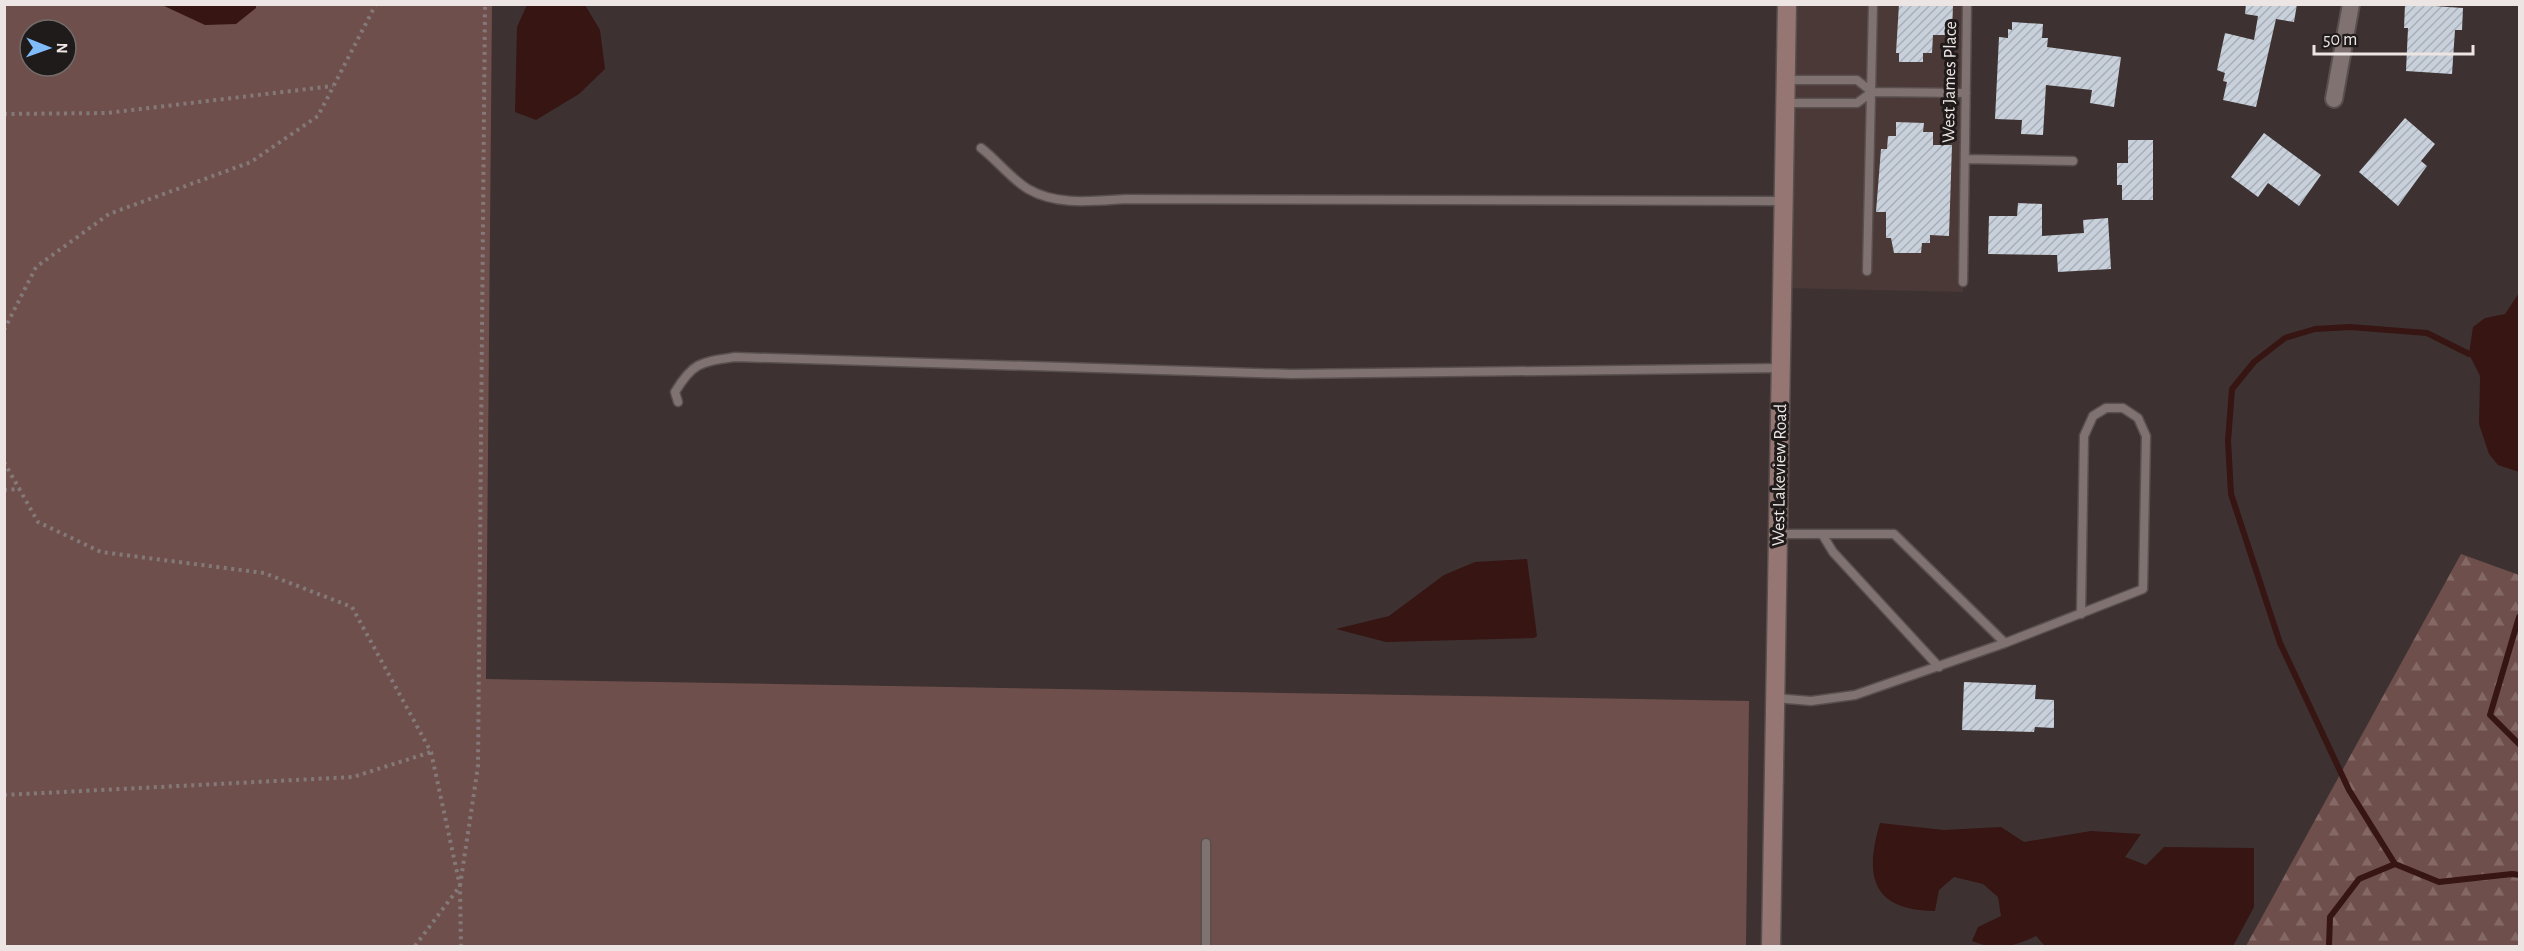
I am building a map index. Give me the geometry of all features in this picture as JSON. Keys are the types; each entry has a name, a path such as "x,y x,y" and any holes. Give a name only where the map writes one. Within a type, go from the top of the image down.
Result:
{"main road":[{"name":"West Lakeview Road","path":"1771,946 1786,4"}],"street":[{"path":"2334,99 2351,4"}],"lane":[{"path":"1867,271 1873,4"},
{"name":"West James Place","path":"1964,282 1967,4"},
{"path":"1786,80 1857,80 1872,92"},
{"path":"1785,103 1857,103 1872,92 1966,93"},
{"path":"981,148 1027,188 1048,197 1083,202 1125,199 1784,201"},
{"name":"West James Place","path":"1965,159 2073,161"},
{"path":"678,402 675,392 687,372 703,361 735,357 1291,374 1780,368"},
{"path":"1775,698 1811,701 1855,694 2005,644 2081,614 2143,589 2146,436 2138,418 2123,408 2106,408 2093,416 2084,436 2081,614"},
{"path":"1778,534 1894,534 2005,644"},
{"path":"1822,534 1833,552 1940,667"},
{"path":"1206,843 1206,946"}],"path":[{"path":"4,330 36,267 109,214 251,162 318,116 376,4"},
{"path":"461,946 460,886 478,766 484,4"},
{"path":"4,114 107,113 333,86"},
{"path":"4,462 38,522 101,552 264,573 352,607 431,752 460,886 415,946"},
{"path":"4,490 20,489"},
{"path":"4,795 353,777 431,752"}],"shaded area":[{"path":"162,5 256,5 256,8 236,24 205,25"},
{"path":"527,5 585,5 600,30 605,69 579,94 536,120 515,112 517,27"},
{"path":"1789,5 1967,5 1963,292 1785,288"},
{"path":"2519,293 2519,472 2498,465 2489,454 2479,424 2480,376 2469,354 2473,327 2485,318 2505,314"},
{"path":"1527,559 1537,636 1534,638 1386,642 1336,629 1389,616 1444,575 1475,562"},
{"path":"1880,823 1944,830 2001,827 2024,842 2091,831 2141,834 2125,857 2146,865 2164,847 2254,848 2254,907 2233,946 2045,946 2036,936 2012,945 1989,946 1972,941 1978,927 2001,916 1998,897 1983,884 1954,877 1939,890 1935,911 1914,909 1886,897 1878,887 1874,874 1875,842"}],"green space":[{"path":"5,5 492,5 486,679 1749,701 1746,946 5,946"},
{"path":"2461,554 2519,575 2519,946 2246,946"}],"building":[{"path":"1899,4 1953,4 1952,35 1933,35 1932,53 1923,53 1923,62 1899,62 1899,53 1896,53"},
{"path":"2246,4 2297,4 2294,22 2276,19 2256,107 2223,100 2227,82 2223,81 2225,73 2217,70 2225,33 2254,40 2258,16 2245,14"},
{"path":"2405,4 2463,8 2462,30 2455,30 2452,74 2406,71 2408,28 2404,28"},
{"path":"2012,22 2043,24 2042,38 2048,38 2047,47 2121,57 2114,107 2090,103 2092,90 2046,85 2043,135 2021,134 2022,120 1995,119 1999,37 2008,38 2008,29 2012,30"},
{"path":"2405,118 2435,144 2421,161 2427,166 2398,206 2359,172"},
{"path":"1896,122 1924,123 1923,132 1933,132 1933,145 1952,145 1949,236 1930,235 1930,243 1922,243 1921,253 1894,253 1891,238 1886,238 1886,212 1876,212 1881,149 1887,149 1888,136 1896,136"},
{"path":"2264,133 2321,175 2299,206 2268,183 2258,197 2231,177"},
{"path":"2128,140 2153,140 2153,200 2122,200 2122,185 2117,185 2117,163 2128,163"},
{"path":"2018,203 2042,204 2042,236 2084,233 2083,220 2108,218 2111,269 2058,272 2057,255 1988,254 1989,216 2017,216"},
{"path":"1964,682 2036,685 2035,699 2054,700 2054,728 2035,727 2034,732 1962,730"}],"waterway":[{"path":"2469,354 2427,333 2350,327 2315,329 2285,338 2254,362 2232,389 2228,441 2231,494 2280,643 2349,790 2395,864 2439,882 2520,875"},
{"path":"2519,617 2490,715 2520,745"},
{"path":"2329,946 2330,917 2359,879 2395,864"}]}
